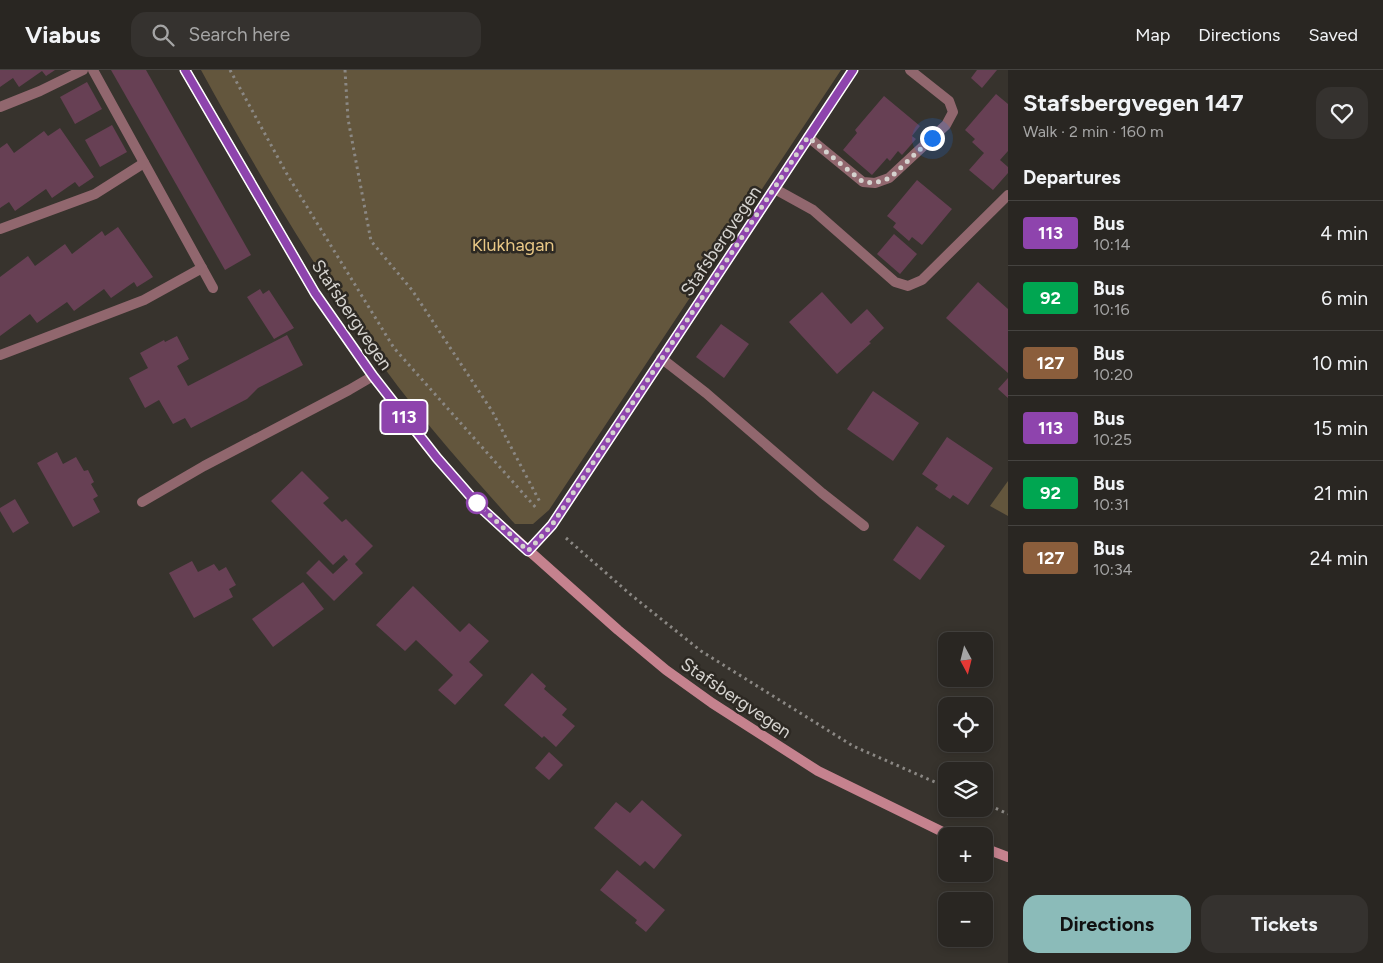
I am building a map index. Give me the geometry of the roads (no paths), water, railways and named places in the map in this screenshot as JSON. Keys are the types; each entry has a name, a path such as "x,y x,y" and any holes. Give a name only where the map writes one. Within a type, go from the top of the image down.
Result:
{"main road":[{"name":"Stafsbergvegen","path":"185,70 315,293 373,376 432,452 480,507 666,670 712,703 818,771 938,830"},
{"path":"993,851 1008,857"}],"street":[{"path":"0,107 40,91 83,70"},
{"path":"93,70 213,288"},
{"name":"Stafsbergvegen","path":"528,551 552,525 853,70"},
{"path":"808,137 863,182 875,183 890,178 946,125 952,112 949,101 910,70"},
{"path":"0,229 94,194 144,163"},
{"path":"775,189 813,210 895,282 908,286 922,280 1008,195"},
{"path":"0,355 144,300 202,268"},
{"path":"661,358 706,393 822,493 864,526"},
{"path":"142,502 204,466 373,376"}],"park label":[{"name":"Klukhagan","path":"513,245"}]}
